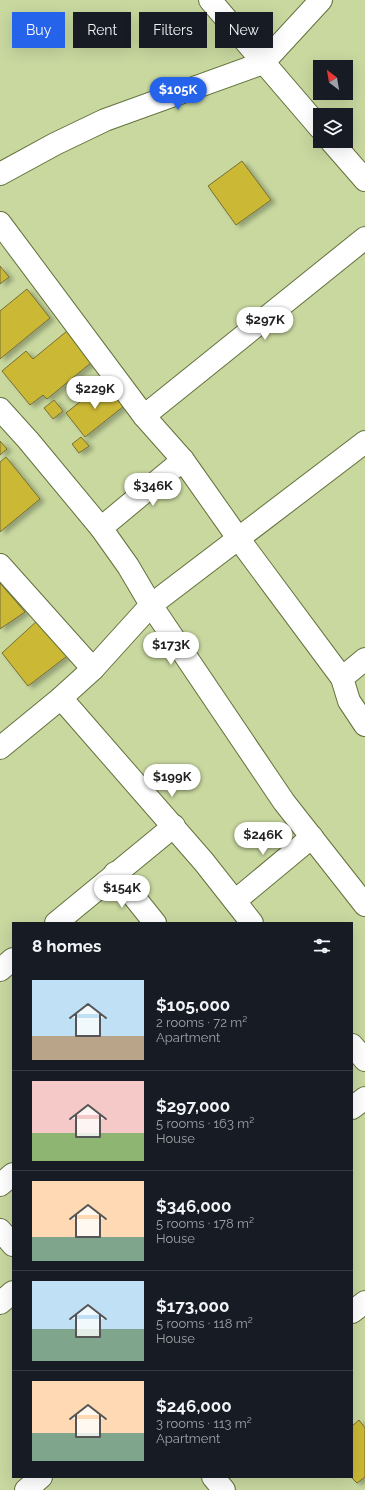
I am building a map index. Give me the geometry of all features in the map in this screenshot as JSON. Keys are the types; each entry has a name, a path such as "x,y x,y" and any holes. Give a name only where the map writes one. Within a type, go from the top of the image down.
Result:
{"street":[{"path":"210,0 313,120"},
{"path":"0,174 55,144 106,120 263,62 321,0"},
{"path":"337,148 365,180"},
{"path":"0,223 144,416 184,460 238,538 342,678 349,701 365,725"},
{"path":"144,416 365,238"},
{"path":"0,409 28,440 101,528 128,566 150,605 284,802 312,838 362,894"},
{"path":"0,748 61,698 93,669 150,605 365,442"},
{"path":"101,528 184,460"},
{"path":"0,565 93,669"},
{"path":"342,678 365,659"},
{"path":"61,698 174,826 251,922"},
{"path":"57,922 174,826"},
{"path":"235,901 312,838"},
{"path":"115,873 154,922"},
{"path":"0,970 12,960"},
{"path":"353,1046 365,1060"},
{"path":"353,1107 365,1098"},
{"path":"0,1185 12,1175"},
{"path":"0,1230 12,1244"},
{"path":"0,1303 12,1293"},
{"path":"353,1311 365,1302"},
{"path":"26,1490 40,1478"},
{"path":"214,1478 224,1490"}],"building":[{"path":"242,161 271,200 236,225 208,186"},
{"path":"0,266 9,277 0,284"},
{"path":"27,289 50,318 0,359 0,311"},
{"path":"67,331 92,362 47,399 43,395 30,405 2,371 26,351 33,359"},
{"path":"105,382 124,406 85,437 66,413"},
{"path":"54,400 63,411 53,419 44,408"},
{"path":"81,437 89,446 79,453 72,444"},
{"path":"0,441 7,449 0,455"},
{"path":"6,457 40,499 0,532 0,462"},
{"path":"0,583 25,612 0,629"},
{"path":"38,620 71,653 28,686 2,653"},
{"path":"359,1420 365,1428 365,1477 357,1483 352,1478 353,1425"}]}
